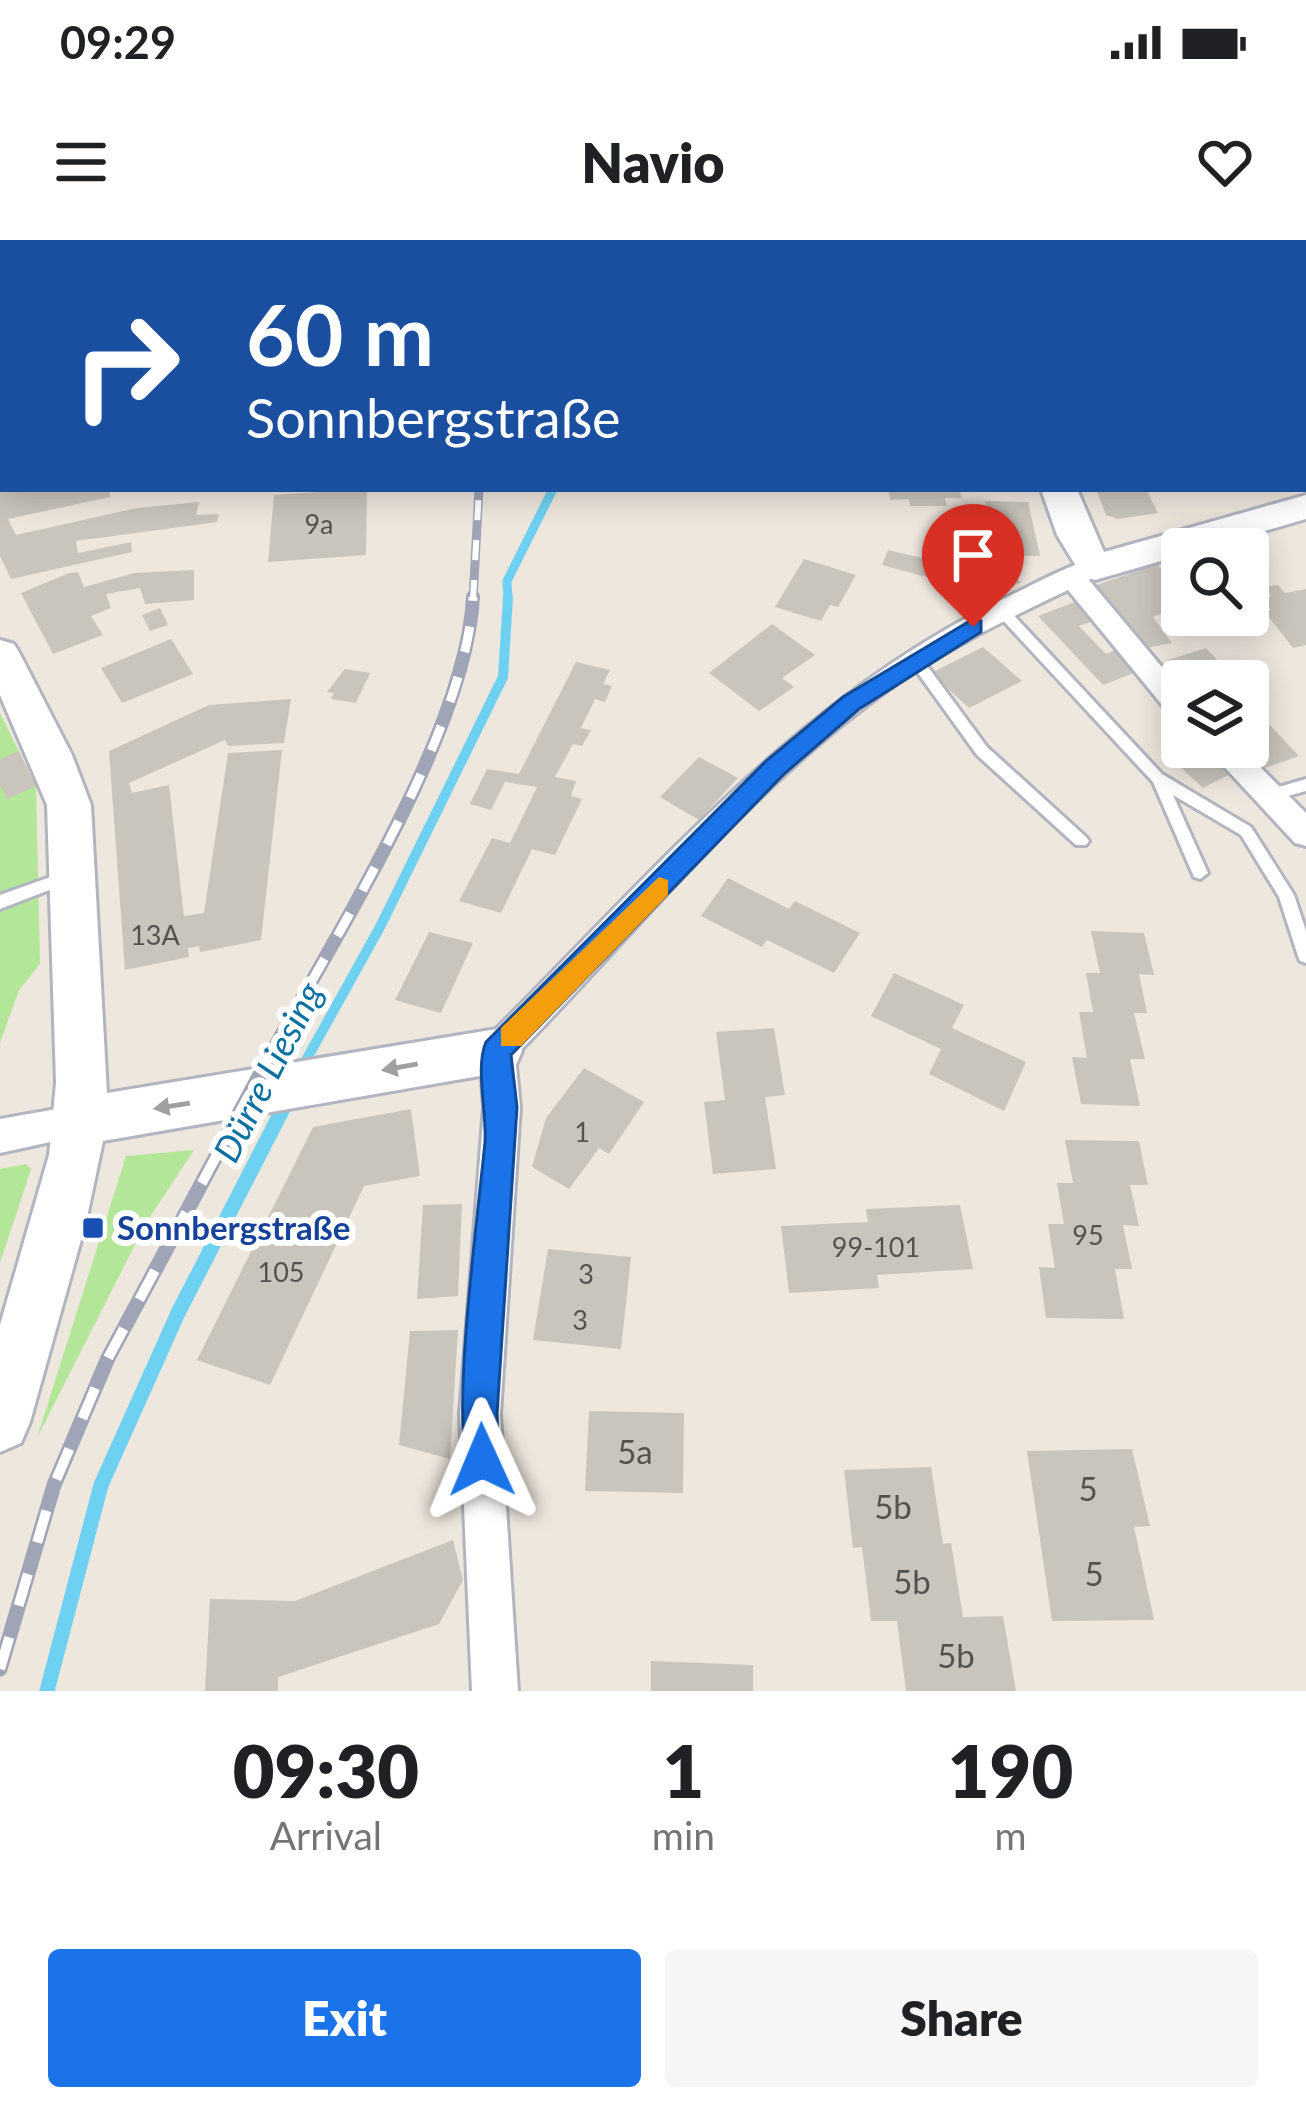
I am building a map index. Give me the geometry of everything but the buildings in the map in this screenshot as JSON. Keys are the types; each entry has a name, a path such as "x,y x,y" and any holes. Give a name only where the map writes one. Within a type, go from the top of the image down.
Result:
{"main road":[{"path":"1060,492 1083,573 1301,514"},
{"path":"0,654 61,778 73,827 82,1052 79,1121 59,1222 0,1422"},
{"path":"79,1121 496,1051"}],"street":[{"path":"495,1691 480,1414 502,1107 496,1051 775,767 851,703 915,659 1083,573 1161,681"},
{"path":"1244,768 1306,834"},
{"path":"0,1136 79,1121"}],"lane":[{"path":"1002,611 1157,778 1246,831 1286,896 1306,956"},
{"path":"915,659 982,751 1081,841"},
{"path":"1157,778 1200,873"},
{"path":"1273,794 1306,785"},
{"path":"0,902 74,874"}],"green space":[{"path":"0,713 36,786 40,964 19,990 0,1043"},
{"path":"194,1150 146,1223 37,1438 126,1156"},
{"path":"26,1164 31,1169 0,1263 0,1169"}],"waterway":[{"name":"Dürre Liesing","path":"508,598 507,581 552,492"},
{"name":"Dürre Liesing","path":"300,1071 380,927 503,677 508,598"},
{"name":"Dürre Liesing","path":"47,1691 101,1485 178,1313 290,1095"}],"railway":[{"path":"473,600 479,492"},
{"path":"261,1072 421,775 465,652 473,597"},
{"path":"0,1669 54,1485 108,1358 263,1069"}],"slow traffic":[{"path":"511,1037 659,888"}],"place":[{"name":"Sonnbergstraße","path":"93,1228"}],"route":[{"path":"482,1460 480,1414 502,1107 496,1051 775,767 851,703 973,627"}]}
